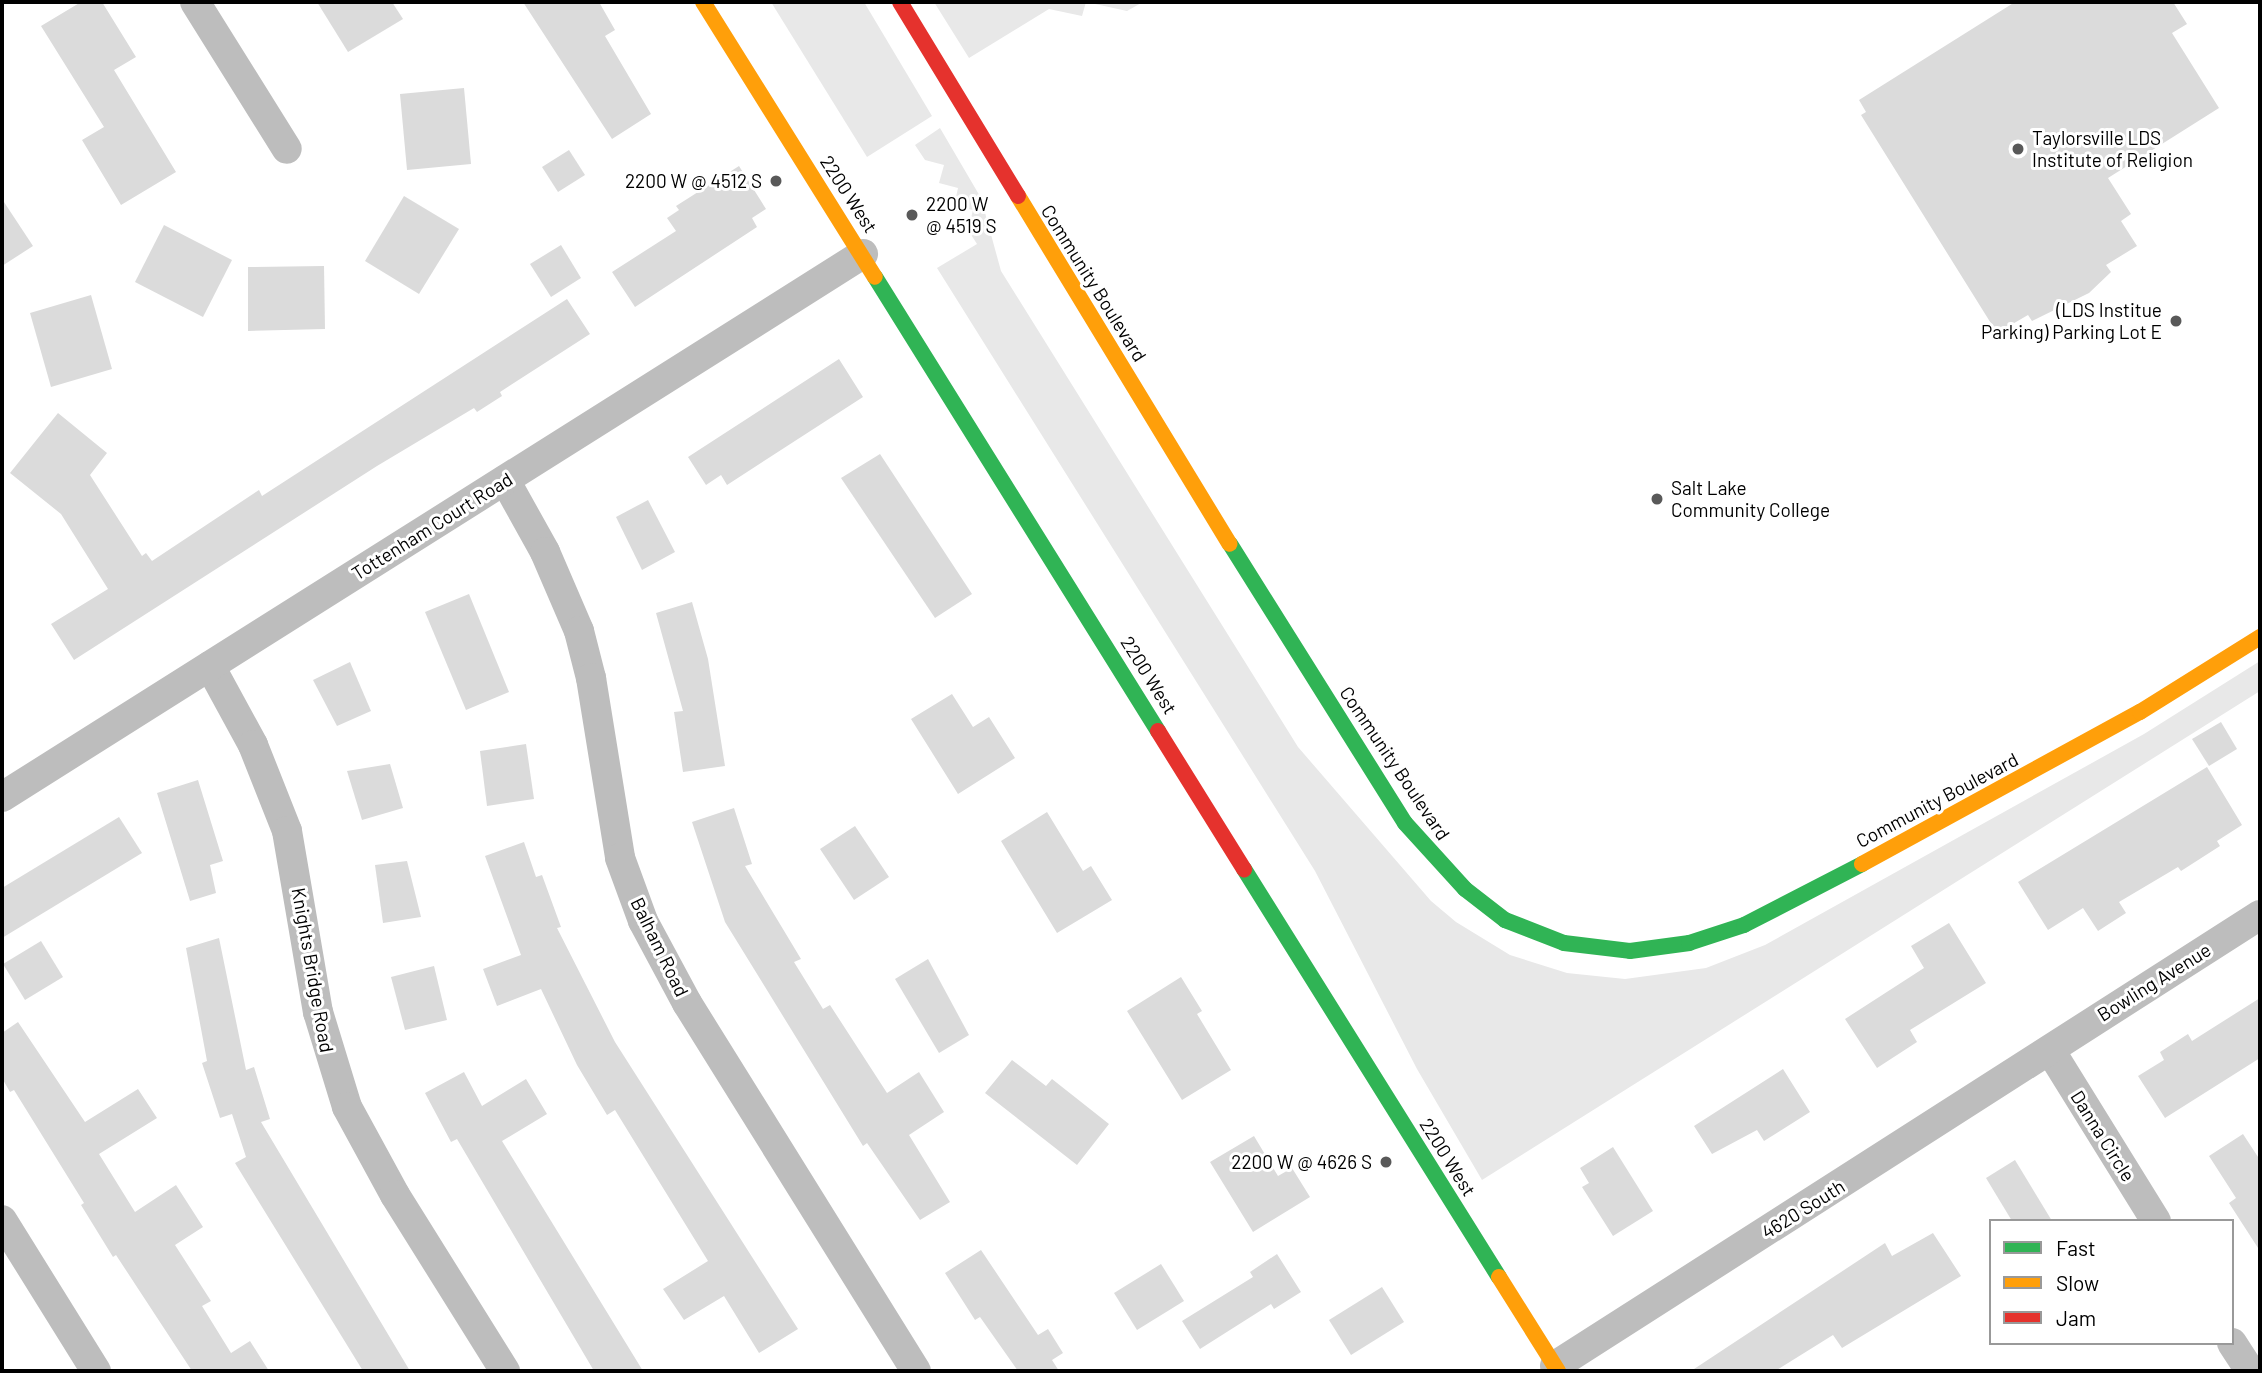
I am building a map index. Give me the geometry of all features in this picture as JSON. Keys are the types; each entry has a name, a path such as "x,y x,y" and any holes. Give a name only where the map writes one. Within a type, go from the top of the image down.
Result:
{"street":[{"path":"195,2 287,149"},
{"name":"2200 West","path":"703,2 1557,1368"},
{"name":"Community Boulevard","path":"900,2 1398,813 1428,853 1506,920 1564,943 1630,951 1689,943 1744,925 1926,832 2140,712 2260,637"},
{"name":"Tottenham Court Road","path":"2,797 863,254"},
{"name":"Balham Road","path":"505,480 550,562 579,631 591,678 620,858 643,921 687,1003 916,1371"},
{"name":"Knights Bridge Road","path":"210,666 253,745 287,831 317,1012 347,1107 395,1195 505,1371"},
{"name":"Bowling Avenue","path":"2050,1050 2260,915"},
{"name":"4620 South","path":"1557,1368 2050,1050"},
{"name":"Danna Circle","path":"2050,1050 2155,1219"},
{"path":"2,1220 96,1371"},
{"path":"2233,1345 2250,1371"}],"shaded area":[{"path":"771,2 864,2 932,116 867,157"},
{"path":"934,2 1086,2 1082,16 1049,9 969,58"},
{"path":"1086,2 1143,2 1127,11"},
{"path":"940,128 981,198 1001,271 1298,747 1431,901 1456,922 1510,955 1567,973 1625,979 1706,968 1765,945 2144,734 2260,661 2260,691 1482,1180 1417,1069 1315,871 937,268 977,244 968,230 973,210 954,206 958,188 939,183 944,165 925,160 915,145"}],"building":[{"path":"81,2 102,2 136,57 114,70 176,172 121,205 82,140 104,127 41,26"},
{"path":"317,2 392,2 403,19 348,52"},
{"path":"523,2 599,2 615,30 605,36 651,114 612,139"},
{"name":"Taylorsville LDS Institute of Religion","path":"2015,2 2173,2 2187,24 2172,33 2219,108 2108,178 2131,214 2121,221 2137,246 2106,265 2111,272 2089,293 2032,321 2028,315 1997,333 1861,115 1866,112 1859,100"},
{"path":"464,88 471,164 407,170 400,94"},
{"path":"569,150 585,175 558,192 542,167"},
{"path":"739,166 766,209 752,218 757,227 635,307 612,272 676,231 667,218 679,210 676,206"},
{"path":"404,196 459,229 419,294 365,261"},
{"path":"2,199 33,246 2,266"},
{"path":"164,225 232,260 203,317 135,282"},
{"path":"561,245 581,278 551,297 530,264"},
{"path":"324,266 325,329 248,331 248,267"},
{"path":"91,295 112,369 51,387 30,313"},
{"path":"567,299 590,334 500,392 502,396 477,412 474,408 377,466 74,660 51,624 108,589 61,514 10,473 58,413 107,453 90,475 142,556 146,553 152,561 259,490 262,496"},
{"path":"839,359 863,397 727,485 721,475 706,485 688,457"},
{"path":"880,454 972,594 935,618 841,478"},
{"path":"648,500 675,552 642,570 616,517"},
{"path":"469,594 509,692 466,710 425,612"},
{"path":"692,602 708,659 725,766 683,772 674,712 683,711 656,613"},
{"path":"350,662 371,711 337,726 313,680"},
{"path":"952,694 973,727 989,717 1015,758 958,794 911,719"},
{"path":"2221,722 2237,749 2209,766 2192,739"},
{"path":"526,744 534,799 487,806 480,751"},
{"path":"390,764 403,808 362,820 347,771"},
{"path":"2207,767 2242,825 2217,841 2220,846 2181,871 2178,867 2119,902 2126,913 2098,931 2083,908 2048,930 2018,882"},
{"path":"198,780 223,861 210,865 216,893 190,901 157,793"},
{"path":"734,808 752,864 745,866 801,959 794,962 823,1009 830,1005 887,1093 919,1072 944,1112 909,1135 950,1202 920,1220 867,1143 863,1146 725,922 692,822"},
{"path":"1047,812 1083,871 1091,866 1112,900 1057,933 1001,841"},
{"path":"119,817 142,853 2,938 2,888"},
{"path":"855,826 889,877 854,900 820,849"},
{"path":"524,842 536,877 542,875 561,927 557,928 615,1042 798,1329 759,1353 724,1296 684,1320 663,1289 708,1261 615,1110 607,1115 577,1065 541,989 497,1006 483,969 521,955 485,856"},
{"path":"407,861 421,917 383,923 375,865"},
{"path":"1949,923 1986,983 1910,1030 1917,1042 1877,1068 1845,1019 1924,968 1911,946"},
{"path":"219,938 246,1070 254,1067 270,1119 261,1122 410,1371 363,1371 235,1163 246,1157 232,1114 220,1118 202,1063 207,1061 186,948"},
{"path":"41,941 63,977 25,1000 3,964"},
{"path":"928,959 969,1035 939,1053 895,979"},
{"path":"434,966 447,1020 405,1030 391,977"},
{"path":"1181,977 1202,1011 1197,1014 1231,1070 1182,1100 1127,1011"},
{"path":"2260,998 2260,1058 2165,1118 2138,1076 2164,1060 2160,1052 2188,1034 2192,1041"},
{"path":"18,1022 85,1122 138,1089 157,1118 99,1154 135,1212 176,1185 203,1227 175,1245 211,1301 202,1306 231,1353 250,1341 269,1371 192,1371 116,1255 113,1257 81,1205 84,1203 14,1090 10,1092 2,1078 2,1033"},
{"path":"1012,1060 1046,1086 1052,1079 1109,1124 1077,1165 985,1093"},
{"path":"1783,1069 1810,1112 1764,1141 1757,1130 1712,1154 1694,1126"},
{"path":"464,1072 482,1106 526,1079 547,1114 502,1141 643,1371 594,1371 457,1139 451,1142 425,1093"},
{"path":"2243,1134 2260,1160 2260,1251 2229,1203 2236,1198 2209,1156"},
{"path":"1254,1136 1278,1176 1292,1168 1310,1197 1253,1232 1210,1162"},
{"path":"1613,1147 1653,1211 1613,1236 1582,1187 1589,1183 1580,1168"},
{"path":"2015,1160 2051,1219 2011,1219 1986,1178"},
{"path":"1933,1233 1961,1276 1842,1348 1833,1335 1775,1371 1691,1371 1885,1243 1892,1256"},
{"path":"981,1250 1038,1335 1048,1329 1063,1353 1052,1360 1059,1371 1018,1371 980,1317 975,1320 945,1273"},
{"path":"1277,1254 1301,1292 1274,1309 1271,1304 1200,1349 1182,1321 1253,1277 1250,1272"},
{"path":"1161,1264 1184,1301 1137,1330 1114,1293"},
{"path":"1382,1287 1404,1322 1351,1355 1329,1320"}],"traffic: fast":[{"path":"875,277 1158,731"},
{"path":"1230,544 1405,823 1465,889 1505,920 1564,943 1630,951 1689,943 1744,925 1862,864"},
{"path":"1244,869 1499,1277"}],"traffic: slow":[{"path":"703,2 875,277"},
{"path":"1018,196 1230,544"},
{"path":"1862,864 2140,712 2260,637"},
{"path":"1499,1277 1558,1371"}],"traffic: jam":[{"path":"900,2 1018,196"},
{"path":"1158,731 1244,869"}],"place":[{"name":"Taylorsville LDS Institute of Religion","path":"2018,149"},
{"name":"2200 W @ 4512 S","path":"776,181"},
{"name":"2200 W @ 4519 S","path":"912,215"},
{"name":"(LDS Institue Parking) Parking Lot E","path":"2176,321"},
{"name":"Salt Lake Community College","path":"1657,499"},
{"name":"2200 W @ 4626 S","path":"1386,1162"}]}
